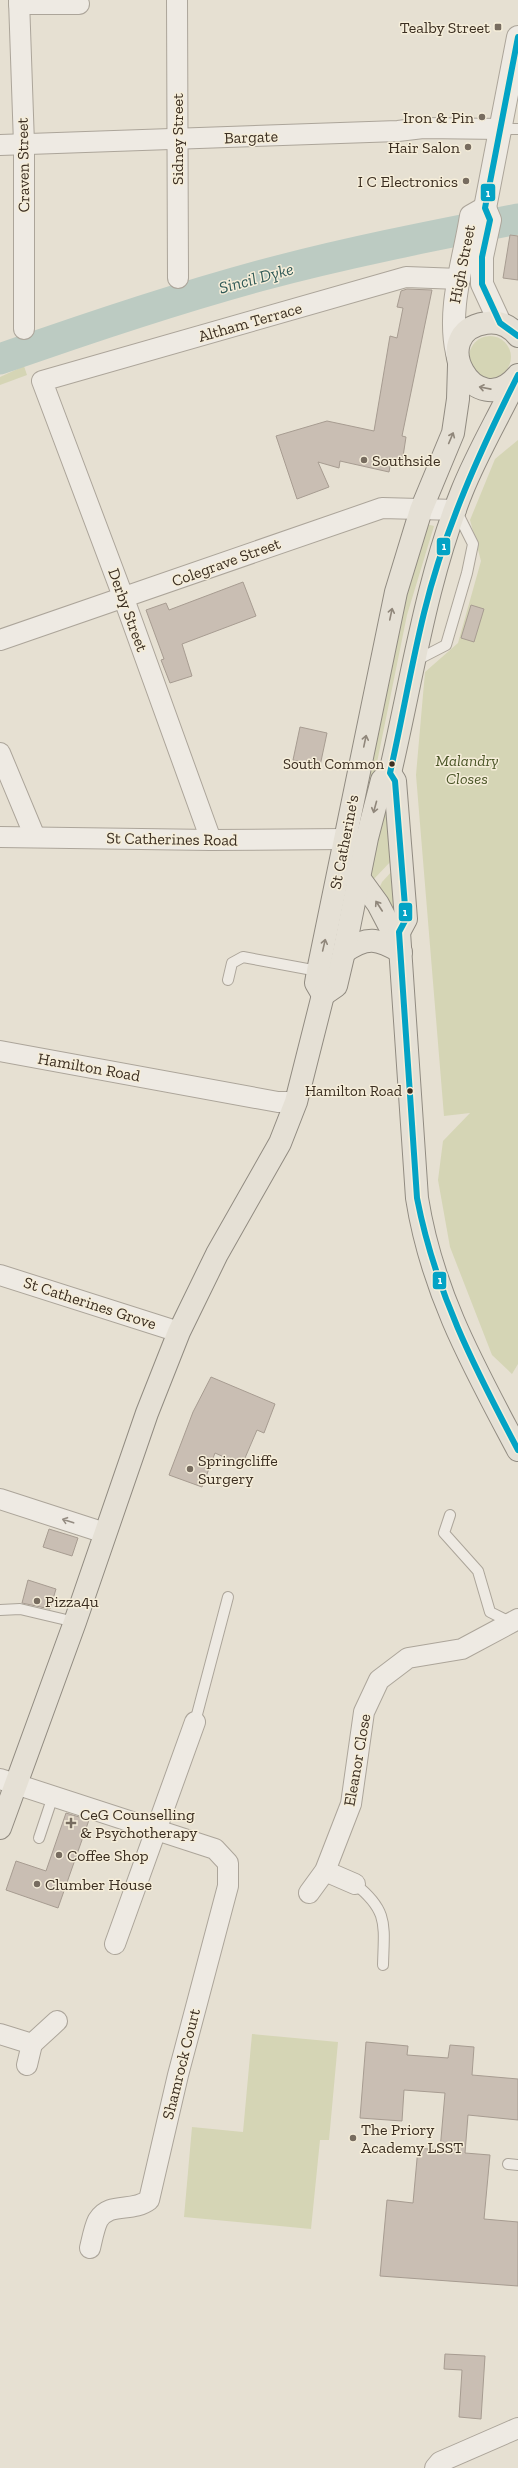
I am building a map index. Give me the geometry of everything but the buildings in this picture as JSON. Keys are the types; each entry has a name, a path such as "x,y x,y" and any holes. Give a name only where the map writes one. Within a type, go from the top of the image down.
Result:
{"main road":[{"path":"511,328 485,323 472,328 462,339 458,359 469,381 486,389 505,386 518,376"},
{"name":"St Catherine's","path":"458,359 458,399 453,433 421,510 396,592 316,982 323,995 336,986 382,780 390,772 416,661 424,613 456,510 487,437 518,376"},
{"path":"390,772 395,781 404,871 406,919 400,942 417,1198 428,1252 441,1291 463,1347 518,1450"},
{"path":"344,843 346,858 378,904 400,942"},
{"path":"344,952 362,941 372,940 383,942 400,942"},
{"path":"0,1828 8,1781 75,1622 105,1533 179,1332 217,1254 280,1143 296,1102 323,995"}],"street":[{"name":"Sidney Street","path":"177,0 176,140 178,278"},
{"path":"19,2 79,4"},
{"name":"Craven Street","path":"19,2 24,144 24,330"},
{"path":"510,129 518,37"},
{"name":"Bargate","path":"0,145 176,140 398,131 423,128 510,129"},
{"name":"High Street","path":"510,129 486,204 471,216 474,252 482,284 511,328"},
{"name":"High Street","path":"458,359 453,333 454,312 460,279 474,252"},
{"name":"Altham Terrace","path":"42,382 406,278 460,279"},
{"name":"Derby Street","path":"42,382 124,599 211,840"},
{"name":"Colegrave Street","path":"0,640 124,599 267,546 382,508 402,507 421,510 456,510"},
{"path":"0,753 35,837"},
{"name":"St Catherines Road","path":"0,837 344,843"},
{"name":"Hamilton Road","path":"0,1051 278,1102 296,1102"},
{"name":"St Catherines Grove","path":"0,1275 179,1332"},
{"path":"0,1499 105,1533"},
{"name":"Eleanor Close","path":"309,1893 325,1871 352,1804 364,1712 379,1680 408,1658 462,1649 515,1621"},
{"path":"115,1944 195,1722"},
{"path":"8,1781 157,1830"},
{"name":"Shamrock Court","path":"90,2248 98,2220 113,2208 140,2207 149,2200 178,2075 228,1886 228,1863 215,1849 157,1830"},
{"path":"325,1871 355,1884"},
{"path":"27,2065 32,2044 57,2021"},
{"path":"0,2034 32,2044"},
{"path":"435,2468 440,2462 518,2428"}],"lane":[{"path":"416,661 446,646 467,573 473,544 456,510"},
{"path":"228,980 232,963 243,957 318,971"},
{"path":"450,1515 444,1533 478,1571 490,1612 515,1621"},
{"path":"195,1722 228,1597"},
{"path":"0,1610 20,1609 75,1622"},
{"path":"39,1838 53,1796"},
{"path":"355,1884 372,1898 384,1923 383,1965"}],"green space":[{"path":"486,336 494,336 505,342 511,353 511,361 505,372 494,378 486,378 475,372 469,361 469,353 475,342"},
{"path":"24,366 27,375 0,385 0,377"},
{"name":"Malandry Closes","path":"518,440 518,1364 512,1374 492,1355 450,1247 438,1180 443,1141 470,1113 444,1116 416,775 425,672 458,643 481,561 470,520 495,459"},
{"path":"426,524 434,526 407,615 361,841 357,834 400,610"},
{"path":"387,784 393,859 372,881 369,875"},
{"path":"394,869 396,906 390,907 378,891 382,882"},
{"path":"252,2034 338,2042 329,2140 320,2140 311,2229 184,2217 192,2127 243,2132"}],"waterway":[{"name":"Sincil Dyke","path":"0,359 128,315 259,276 355,252 518,219"}],"transit line":[{"name":"1","path":"518,37 485,208 490,220 482,257 482,284 500,323 518,336"},
{"name":"1","path":"518,375 464,491 432,582 419,633 390,773 395,781 406,919 399,932 417,1198 434,1265 445,1297 471,1358 518,1450"}],"place":[{"name":"Tealby Street","path":"498,27"},
{"name":"Iron & Pin","path":"482,117"},
{"name":"Hair Salon","path":"468,147"},
{"name":"I C Electronics","path":"466,181"},
{"name":"Southside","path":"364,460"},
{"name":"South Common","path":"392,764"},
{"name":"Hamilton Road","path":"410,1091"},
{"name":"Springcliffe Surgery","path":"190,1469"},
{"name":"Pizza4u","path":"37,1601"},
{"name":"CeG Counselling & Psychotherapy","path":"71,1823"},
{"name":"Coffee Shop","path":"59,1855"},
{"name":"Clumber House","path":"37,1884"},
{"name":"The Priory Academy LSST","path":"353,2138"}]}
